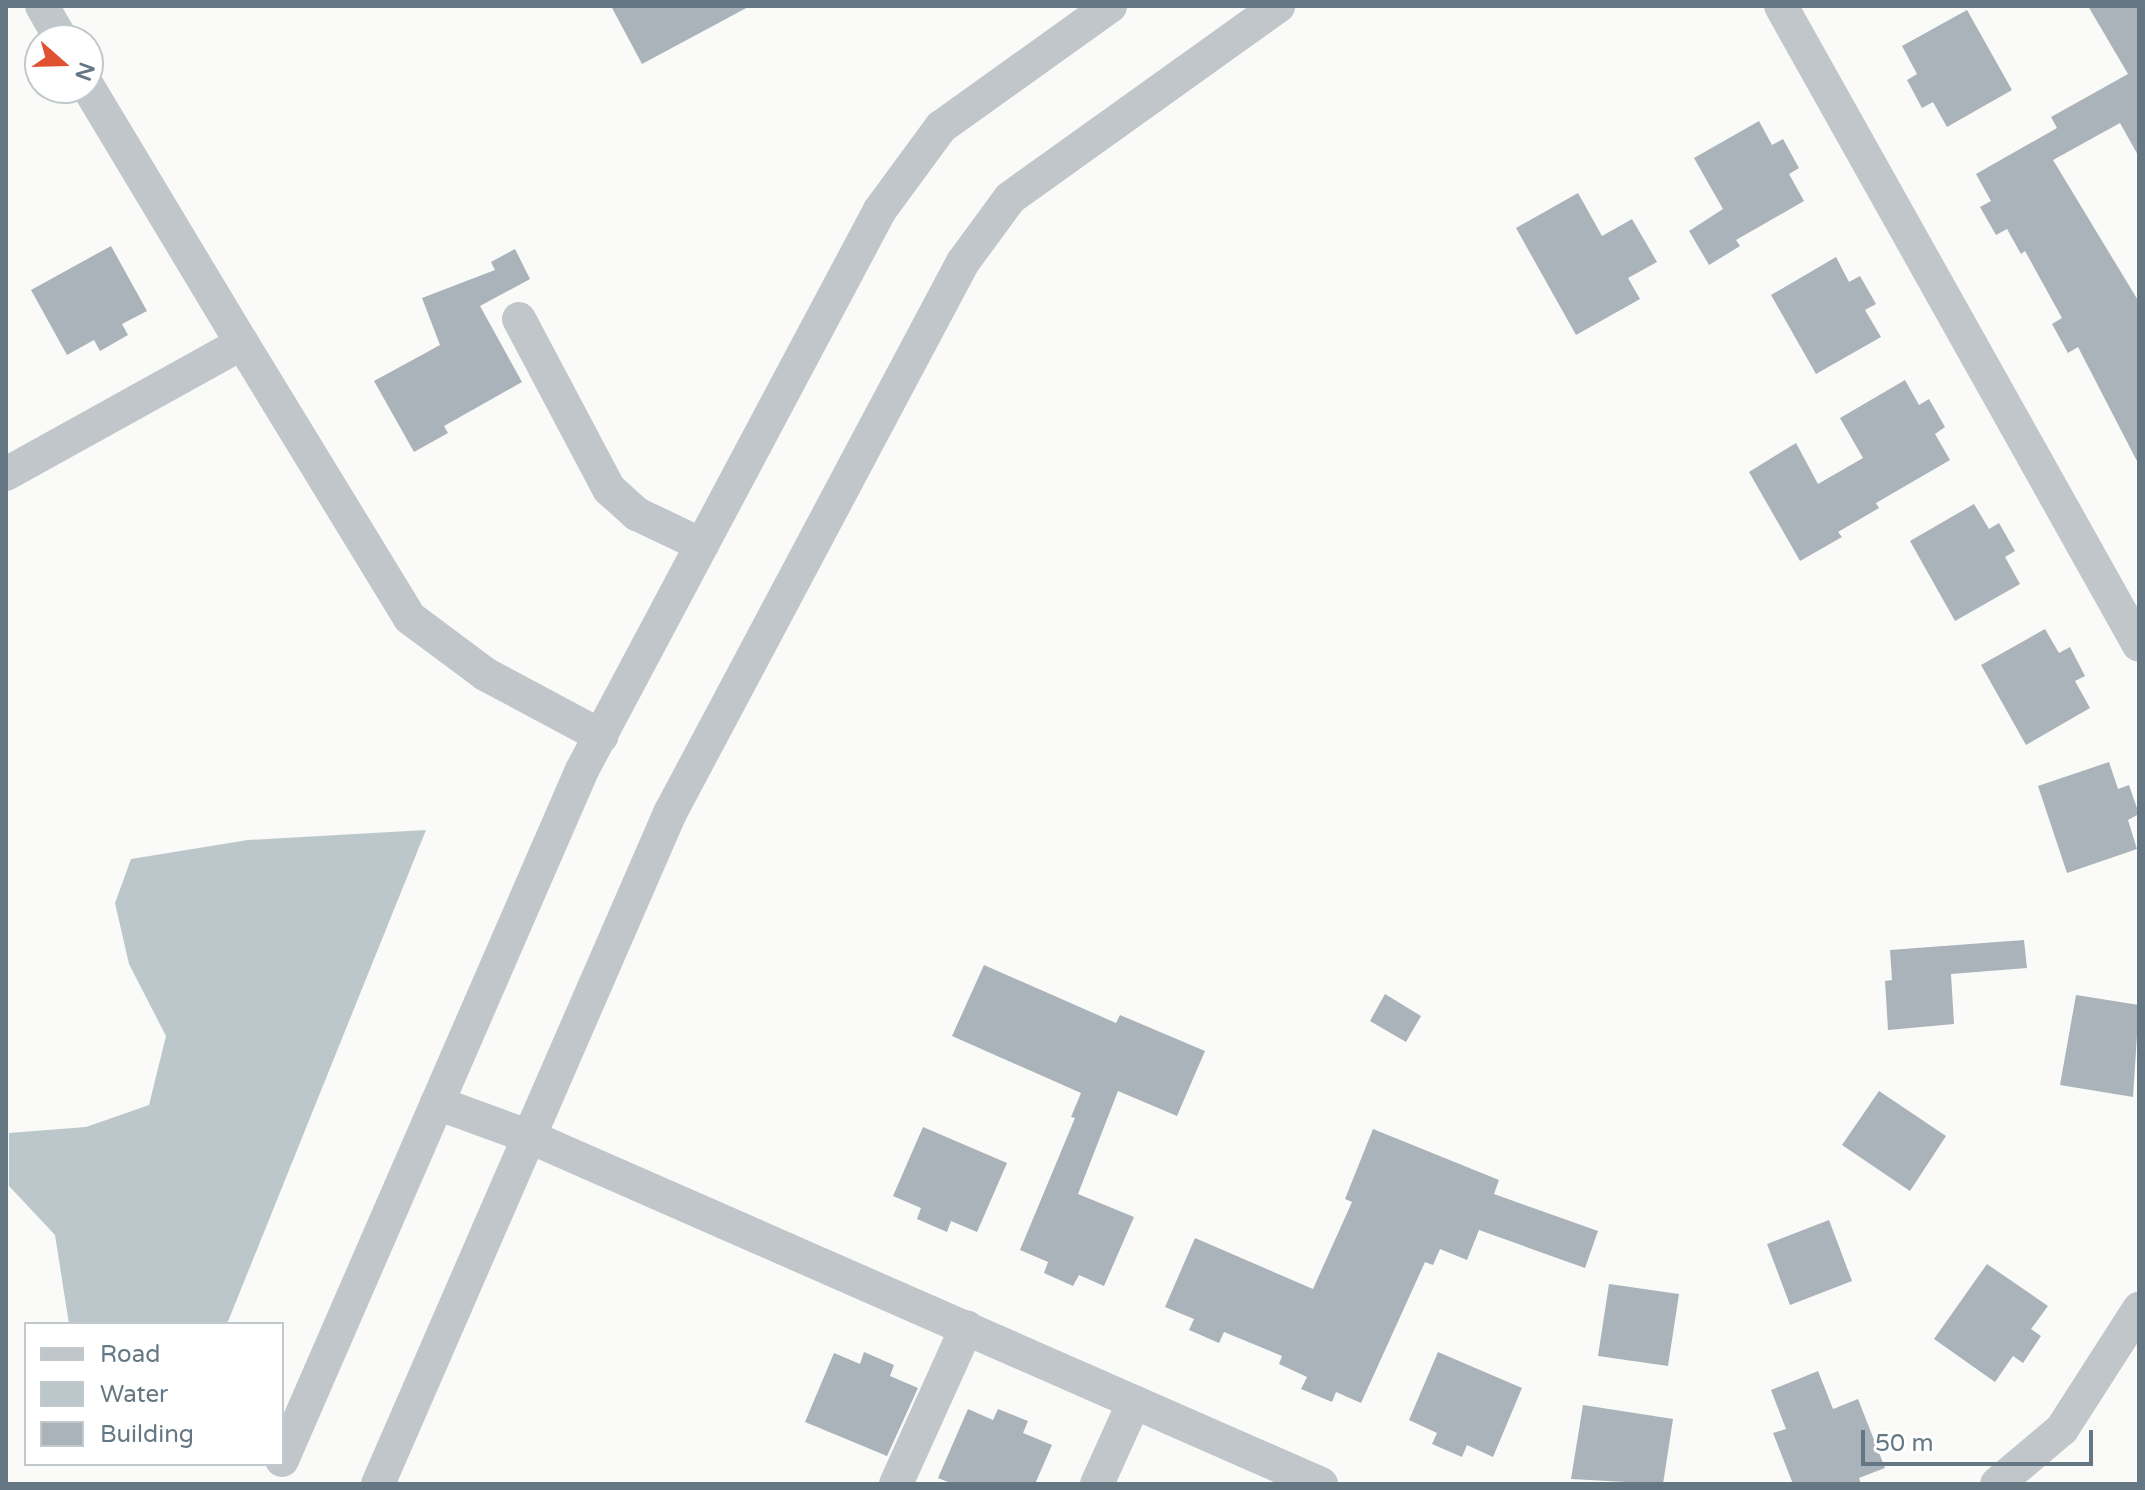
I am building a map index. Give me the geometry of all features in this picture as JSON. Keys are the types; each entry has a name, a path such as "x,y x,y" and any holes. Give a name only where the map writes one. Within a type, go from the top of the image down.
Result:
{"street":[{"path":"42,6 53,24"},
{"path":"284,1455 601,736 880,210 941,127 1110,6"},
{"path":"378,1484 670,813 963,262 1010,198 1278,6"},
{"path":"1796,11 2139,645"},
{"path":"98,104 410,618 485,674 601,736"},
{"path":"519,319 609,489 637,514 702,545"},
{"path":"6,474 242,343"},
{"path":"437,1103 530,1137 1321,1484"},
{"path":"1997,1484 2062,1429 2139,1309"},
{"path":"896,1484 967,1327"},
{"path":"1097,1484 1134,1402"}],"water":[{"path":"426,830 228,1322 69,1322 55,1235 9,1186 9,1133 86,1127 149,1105 166,1036 129,964 115,903 131,859 248,840"}],"building":[{"path":"611,6 750,6 642,64"},
{"path":"2088,6 2139,6 2139,157 2120,123 2053,160 2139,302 2139,465 2078,347 2068,353 2052,324 2062,318 2025,251 2021,254 2007,229 1996,235 1980,207 1991,201 1976,174 2057,128 2051,117 2128,74"},
{"path":"1967,10 2012,90 1947,127 1933,102 1922,108 1907,80 1917,74 1902,46"},
{"path":"1759,121 1772,145 1783,139 1799,168 1789,174 1804,201 1736,240 1740,246 1709,265 1689,231 1723,209 1694,158"},
{"path":"1578,193 1602,236 1632,219 1657,262 1628,278 1640,299 1576,335 1516,228"},
{"path":"111,246 147,311 122,324 128,335 100,351 94,340 67,355 31,290"},
{"path":"515,249 530,279 480,306 522,382 444,426 448,433 414,452 374,381 440,345 422,298 495,270 491,262"},
{"path":"1836,257 1849,282 1860,276 1876,304 1865,310 1881,337 1816,374 1771,295"},
{"path":"1905,380 1919,405 1929,399 1945,427 1935,434 1950,460 1876,503 1879,508 1838,532 1842,537 1800,561 1749,472 1796,443 1818,484 1863,458 1840,418"},
{"path":"1974,504 1989,529 1999,523 2015,551 2005,557 2020,584 1955,621 1910,541"},
{"path":"2045,629 2059,653 2070,647 2085,676 2075,681 2090,708 2026,745 1981,665"},
{"path":"2109,762 2118,789 2129,785 2139,814 2128,820 2137,849 2067,873 2038,786"},
{"path":"2024,940 2027,968 1951,974 1954,1024 1888,1030 1885,981 1892,980 1890,950"},
{"path":"984,965 1116,1023 1120,1015 1205,1051 1177,1116 1118,1091 1078,1194 1134,1217 1104,1286 1079,1275 1073,1286 1044,1273 1048,1262 1020,1250 1075,1118 1071,1117 1081,1093 952,1036"},
{"path":"1385,994 1421,1016 1406,1042 1370,1021"},
{"path":"2076,995 2139,1005 2133,1097 2060,1085"},
{"path":"1879,1091 1946,1136 1910,1191 1842,1145"},
{"path":"923,1127 1007,1163 977,1232 951,1221 947,1232 917,1219 921,1208 893,1196"},
{"path":"1373,1129 1499,1180 1494,1194 1598,1231 1585,1268 1479,1230 1467,1260 1440,1249 1433,1265 1425,1262 1361,1403 1336,1392 1332,1402 1301,1389 1307,1377 1279,1364 1282,1356 1224,1332 1219,1343 1189,1330 1194,1319 1165,1307 1195,1238 1313,1289 1352,1202 1345,1199"},
{"path":"1829,1220 1852,1281 1790,1305 1767,1244"},
{"path":"1987,1264 2048,1306 2031,1329 2041,1336 2023,1363 2013,1356 1995,1382 1934,1339"},
{"path":"1609,1284 1679,1294 1668,1366 1598,1356"},
{"path":"864,1352 894,1365 890,1376 918,1388 887,1456 805,1422 834,1353 860,1364"},
{"path":"1438,1352 1522,1388 1493,1457 1467,1445 1462,1457 1432,1444 1437,1433 1409,1420"},
{"path":"1818,1371 1833,1409 1858,1399 1885,1468 1859,1478 1861,1484 1793,1484 1773,1433 1786,1429 1771,1390"},
{"path":"1583,1405 1673,1419 1663,1484 1571,1479"},
{"path":"968,1409 993,1420 998,1409 1028,1421 1023,1433 1052,1445 1035,1484 953,1484 938,1478"}]}
